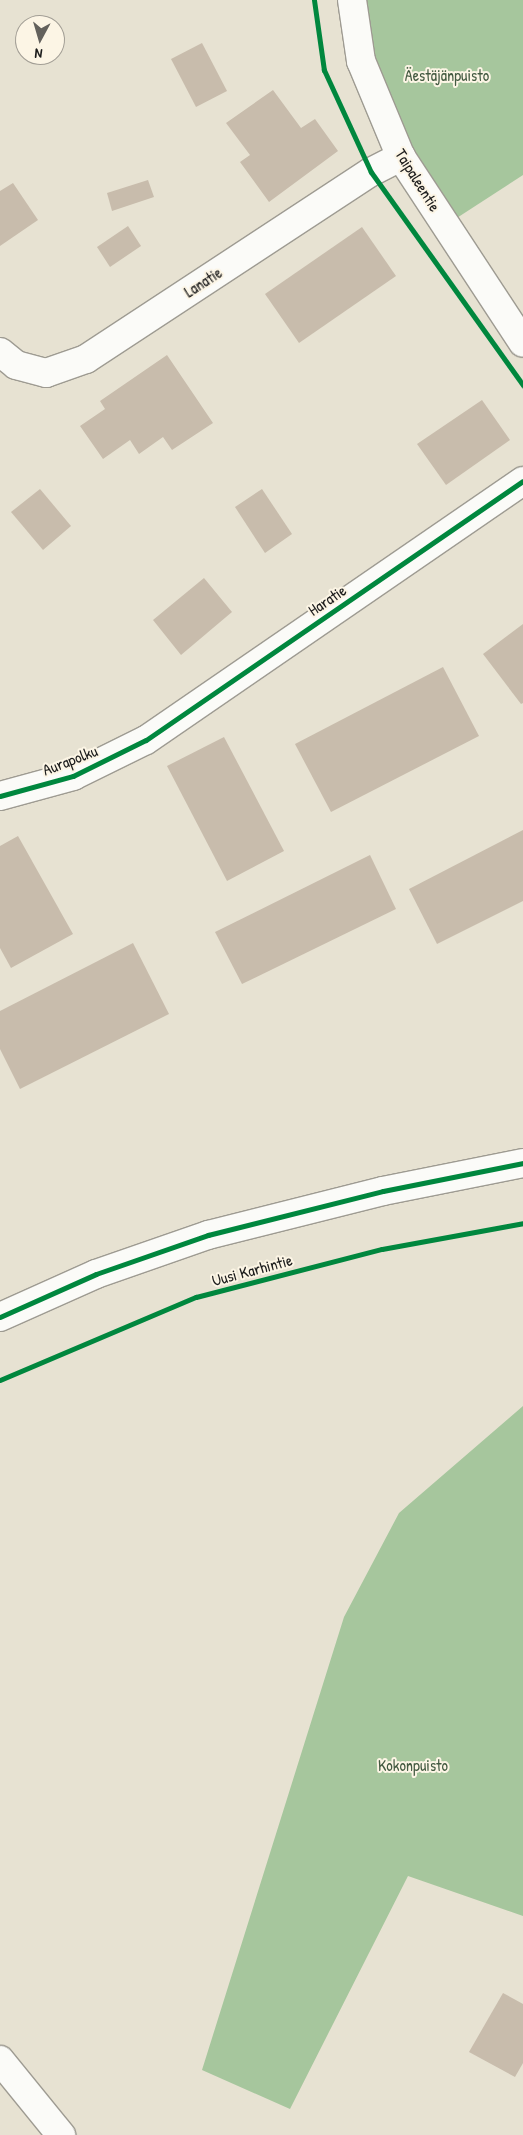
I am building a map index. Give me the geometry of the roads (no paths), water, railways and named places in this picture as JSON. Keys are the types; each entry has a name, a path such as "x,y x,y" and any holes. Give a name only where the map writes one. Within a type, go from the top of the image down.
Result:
{"street":[{"name":"Taipaleentie","path":"352,0 361,61 401,157 523,343"},
{"name":"Lanatie","path":"0,352 16,365 46,373 86,360 371,172 401,157"},
{"name":"Haratie","path":"146,740 523,481"},
{"name":"Aurapolku","path":"0,796 73,776 146,740"},
{"path":"0,1317 96,1274 208,1235 383,1191 523,1163"},
{"path":"0,2060 61,2135"}],"park label":[{"name":"Äestäjänpuisto","path":"447,75"},
{"name":"Kokonpuisto","path":"413,1765"}]}
